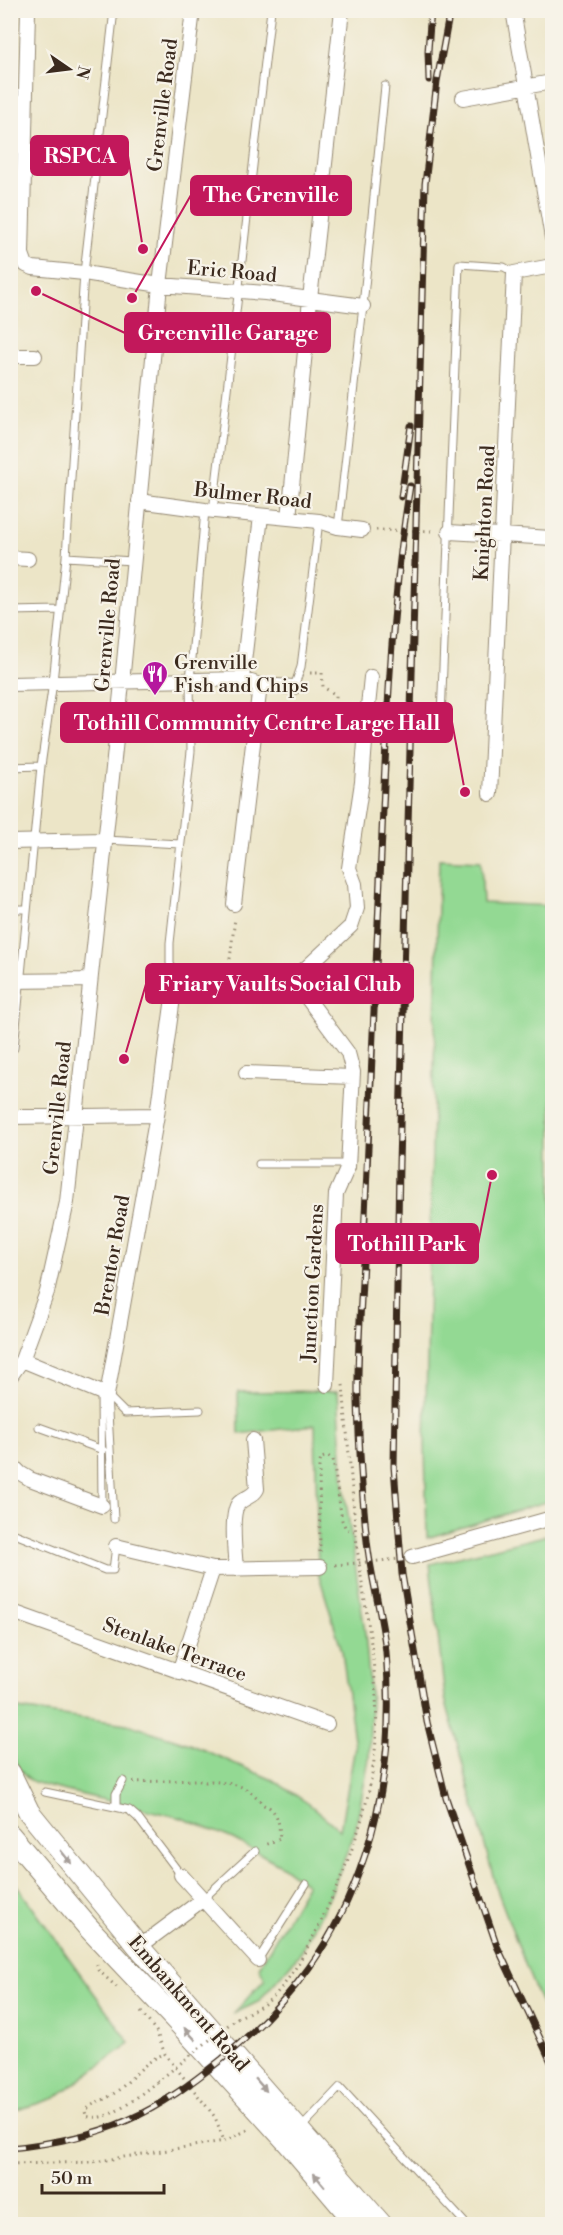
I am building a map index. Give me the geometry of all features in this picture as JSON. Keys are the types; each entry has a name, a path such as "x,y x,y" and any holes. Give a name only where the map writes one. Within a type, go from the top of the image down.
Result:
{"main road":[{"name":"Embankment Road","path":"10,1773 30,1812 140,1947 381,2224"},
{"path":"10,1800 30,1812"},
{"name":"Embankment Road","path":"14,1843 87,1926 289,2144 357,2224"}],"street":[{"name":"Eric Road","path":"28,10 22,255 26,265 33,268 84,273 160,285 240,291 363,306"},
{"name":"Grenville Road","path":"10,1377 22,1360 47,1292 67,1202 122,683 160,285 193,10"},
{"path":"289,518 310,299 342,10"},
{"path":"513,10 526,87 547,175 552,238"},
{"path":"463,98 552,82"},
{"path":"514,273 552,266"},
{"name":"Knighton Road","path":"490,794 514,273"},
{"path":"10,356 35,356"},
{"name":"Bulmer Road","path":"139,501 209,511 319,521 338,527 362,530"},
{"path":"243,679 261,516"},
{"path":"449,532 552,538"},
{"path":"10,558 28,559"},
{"path":"175,983 185,975 196,972 291,982 351,926 357,908 355,884 349,868 362,782 371,677"},
{"path":"10,684 243,679 260,685 294,687"},
{"path":"234,904 260,685"},
{"path":"336,712 368,716"},
{"path":"10,842 105,840"},
{"name":"Junction Gardens","path":"293,979 348,1053 352,1077 349,1164 336,1194 327,1386"},
{"path":"16,980 89,980"},
{"name":"Brentor Road","path":"104,1394 157,1115 171,999 175,983"},
{"path":"246,1073 352,1077"},
{"path":"10,1117 157,1115"},
{"path":"22,1360 104,1394"},
{"path":"236,1569 234,1513 239,1503 254,1495 258,1489 253,1440"},
{"path":"10,1463 30,1479 102,1506"},
{"path":"410,1558 552,1518"},
{"path":"116,1546 213,1569 320,1568"},
{"path":"179,1672 213,1569"},
{"name":"Stenlake Terrace","path":"10,1611 327,1724"},
{"path":"181,1875 258,1960"},
{"path":"140,1947 202,1900"}],"lane":[{"path":"10,1048 14,1048 16,980 27,909 41,766 61,610 84,273 114,10"},
{"path":"175,983 170,963 170,943 191,751 190,681 209,511 240,291 271,10"},
{"path":"338,527 363,306 384,86"},
{"path":"441,718 459,264 504,267 514,273"},
{"path":"294,687 301,667 319,521"},
{"path":"66,557 133,561"},
{"path":"10,610 61,610"},
{"path":"552,719 552,737"},
{"path":"10,766 41,766"},
{"path":"105,840 180,844"},
{"path":"10,909 27,909"},
{"path":"259,1164 349,1164"},
{"path":"104,1394 125,1413 200,1410"},
{"path":"102,1506 104,1394"},
{"name":"Brentor Road","path":"104,1394 114,1519"},
{"path":"39,1427 103,1450"},
{"path":"10,1532 105,1570 113,1570 116,1546"},
{"path":"116,1808 116,1794 123,1781"},
{"path":"45,1792 129,1810 137,1817 181,1875"},
{"path":"202,1900 255,1851"},
{"path":"258,1960 306,1884"},
{"path":"300,2130 340,2087 466,2224"}],"path":[{"path":"362,530 449,532"},
{"path":"301,667 309,673 322,674 323,687"},
{"path":"229,974 236,914 234,904"},
{"path":"10,2164 93,2162 224,2141 215,2117 165,2054 155,2057 129,2083 85,2111 86,2116 94,2119 112,2113 157,2082 237,2018 258,2009 273,1997 303,1957 338,1887 356,1839 370,1785 376,1739 376,1694 354,1531 343,1375"},
{"path":"354,1531 346,1530 342,1520 333,1460 328,1456 321,1458 319,1467 320,1568 410,1558"},
{"path":"123,1781 195,1780 206,1782 211,1780 246,1788 258,1796 279,1819 280,1839 255,1851"}],"green space":[{"path":"439,859 481,861 483,903 552,906 552,1500 427,1538 425,1444"},
{"path":"338,1391 344,1487 365,1632 371,1701 369,1759 355,1832 329,1898 302,1951 258,2002 233,2014 265,1979 259,1967 307,1885 279,1864 233,1839 182,1818 45,1786 29,1779 20,1771 13,1754 11,1705 18,1709 127,1724 190,1744 273,1780 309,1804 340,1830 355,1747 342,1651 318,1572 315,1425 239,1434 238,1392"},
{"path":"552,1534 552,2030 496,1887 445,1698 430,1564"},
{"path":"10,1876 130,2043 55,2098 11,2112"}],"railway":[{"path":"429,80 428,51 431,10"},
{"path":"450,10 437,81 425,184 399,1164 394,1467 402,1574 427,1722 446,1798 497,1946 552,2064"},
{"path":"401,497 411,426"},
{"path":"10,2148 41,2144 100,2131 128,2120 165,2100 222,2059 270,2015 309,1968 340,1916 365,1855 372,1830 386,1755 388,1678 384,1638 365,1524 359,1436 358,1366 391,656 410,486"}],"place":[{"name":"RSPCA","path":"143,249"},
{"name":"Greenville Garage","path":"36,291"},
{"name":"The Grenville","path":"132,298"},
{"name":"Grenville Fish and Chips","path":"155,697"},
{"name":"Tothill Community Centre Large Hall","path":"465,792"},
{"name":"Friary Vaults Social Club","path":"124,1059"},
{"name":"Tothill Park","path":"492,1175"}]}
